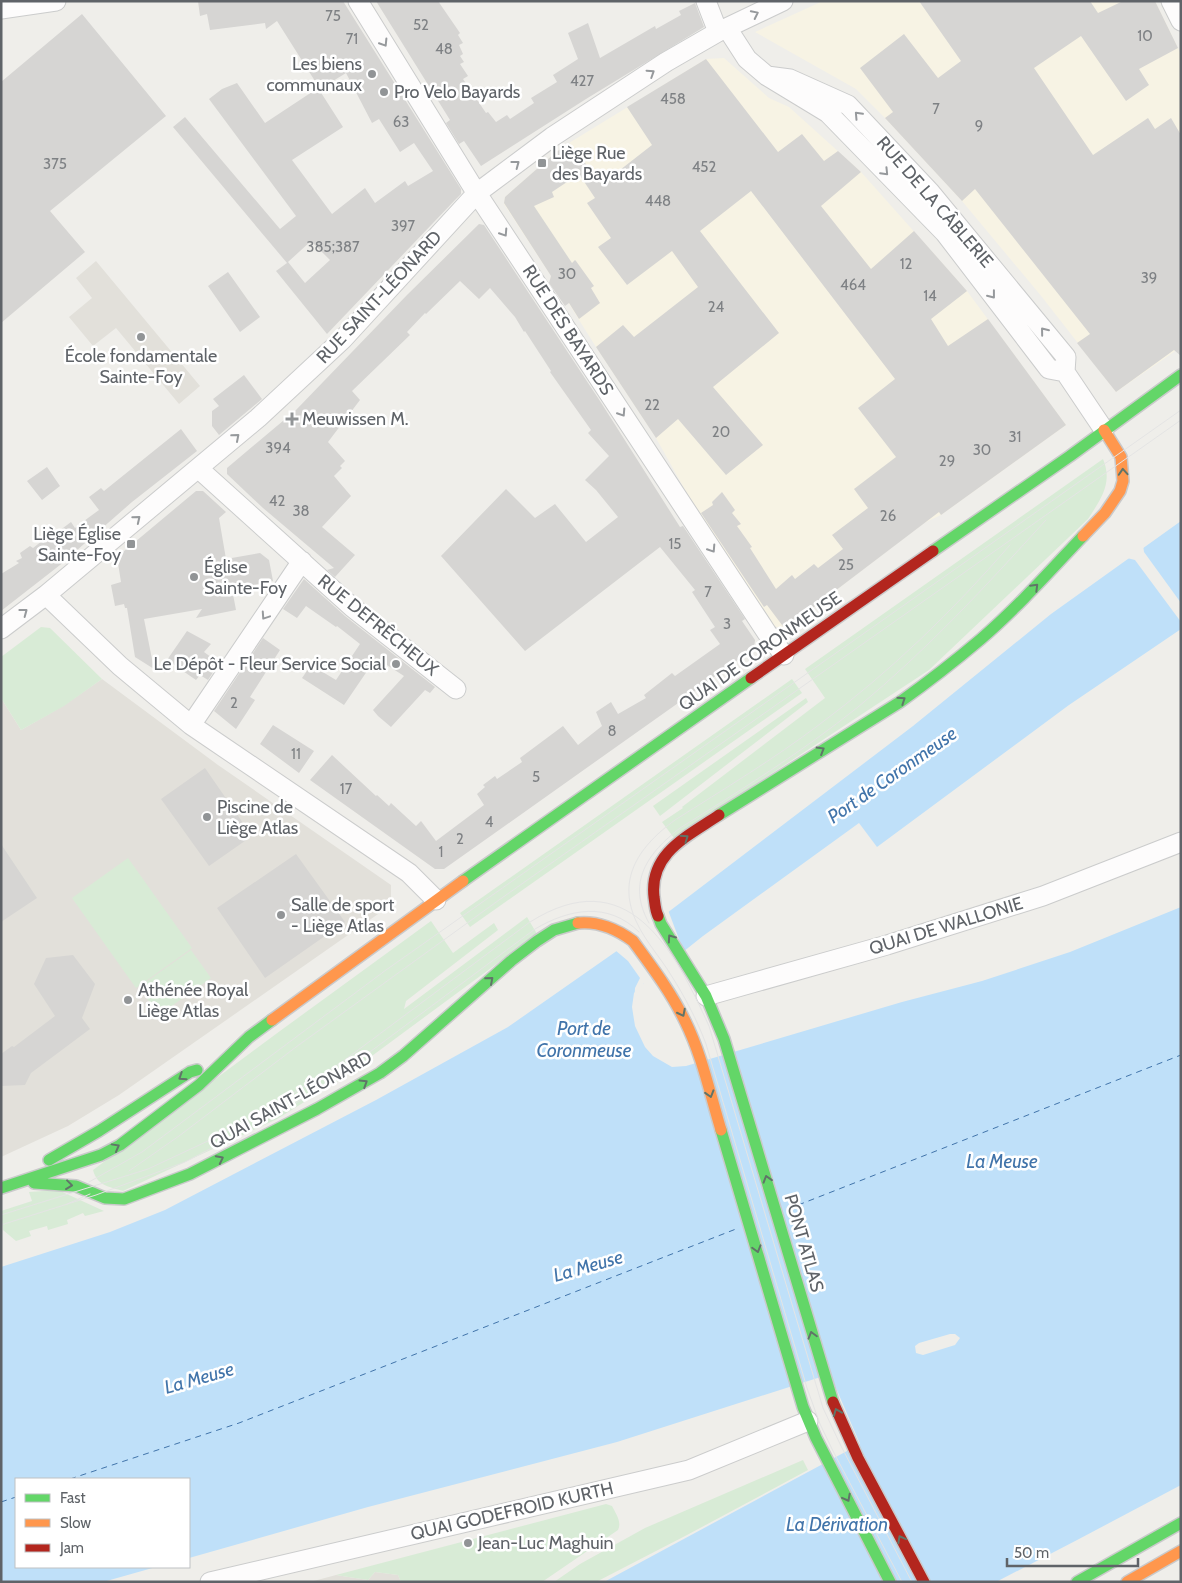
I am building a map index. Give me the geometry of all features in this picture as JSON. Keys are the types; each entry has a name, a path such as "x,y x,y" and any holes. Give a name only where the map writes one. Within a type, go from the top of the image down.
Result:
{"street":[{"path":"1,9 56,1"},
{"name":"RUE DES BAYARDS","path":"358,1 477,193 761,624 784,655"},
{"name":"RUE DE LA CÂBLERIE","path":"706,1 722,30 747,59 767,76 828,113 945,233 1049,369 1065,372 1104,430"},
{"name":"RUE SAINT-LÉONARD","path":"1,629 46,595 258,418 343,339 477,193 552,137 658,68 722,30 783,1"},
{"path":"1171,1 1181,21"},
{"name":"QUAI DE CORONMEUSE","path":"436,900 1070,456 1181,375"},
{"name":"PONT ATLAS","path":"924,1582 850,1441 839,1416 826,1382 724,1039 706,996 661,924 656,912 653,886 661,860 677,843 762,786 922,686 982,638 1056,565 1105,513 1115,500 1123,482 1121,457 1104,430"},
{"name":"RUE DEFRÊCHEUX","path":"199,469 352,607 456,689"},
{"name":"RUE DEFRÊCHEUX","path":"191,725 302,561"},
{"path":"46,595 120,666 191,725 409,873 436,900"},
{"name":"QUAI DE WALLONIE","path":"706,996 887,945 1043,896 1181,842"},
{"name":"QUAI SAINT-LÉONARD","path":"1,1188 111,1150 137,1133 199,1085 249,1038 436,900"},
{"name":"QUAI SAINT-LÉONARD","path":"21,1181 76,1186 105,1198 124,1199 175,1181 359,1086 403,1056 511,961 554,930 579,923 590,923 607,927 625,935 640,949 680,1009 696,1047 808,1421"},
{"name":"QUAI SAINT-LÉONARD","path":"1,1183 54,1156 130,1112 190,1072 227,1058"},
{"path":"92,1193 86,1175 84,1160 91,1146 111,1133 130,1112"},
{"path":"808,1421 890,1582"},
{"name":"QUAI GODEFROID KURTH","path":"210,1582 689,1470 808,1421"},
{"path":"1077,1582 1181,1522"},
{"path":"1127,1582 1181,1551"}],"shaded area":[{"path":"823,1 1155,1 1181,54 1181,347 1116,392 1042,297 962,201 856,89 755,32"},
{"path":"724,58 769,98 789,107 861,172 967,291 1066,425 941,515 924,523 785,629 773,626 730,567 731,562 699,515 656,438 559,288 550,279 551,276 504,204 505,197 569,143 706,59"},
{"name":"École fondamentale Sainte-Foy","path":"96,261 200,386 179,404 116,328 93,346 69,317 92,298 76,278"},
{"name":"Athénée Royal Liège Atlas","path":"102,679 218,765 391,885 391,905 119,1095 68,1126 1,1157 1,698 21,730 63,706"},
{"path":"375,1572 398,1575 401,1582 310,1582 336,1575 368,1580"}],"green space":[{"path":"1103,459 1107,476 1106,483 1101,498 1088,519 929,670 674,838 662,822 683,808 825,698 805,669"},
{"path":"41,627 50,628 102,679 64,706 21,730 1,698 1,657"},
{"path":"792,679 802,693 470,927 460,913"},
{"path":"806,698 808,702 660,816 653,806"},
{"path":"128,858 192,948 136,988 72,898"},
{"path":"527,917 537,934 338,1081 277,1119 123,1191 101,1183 95,1175 93,1170 431,921 453,953 494,923 498,930 406,1001 404,1009"},
{"path":"191,950 211,978 159,1015 139,987"},
{"path":"58,1190 104,1211 85,1216 83,1213 67,1220 68,1224 48,1230 47,1226 29,1231 31,1236 16,1241 3,1230 1,1211 32,1201 29,1192"},
{"path":"803,1460 808,1470 596,1582 554,1582 580,1564 645,1528"},
{"path":"606,1504 612,1506 617,1515 619,1521 618,1530 542,1582 401,1582 398,1575 375,1572 368,1580 336,1575"}],"water":[{"name":"La Meuse","path":"1181,521 1181,629 1069,705 877,847 859,823 703,936 634,993 632,1007 635,1026 645,1047 653,1056 672,1067 686,1066 902,1002 982,981 1070,952 1181,907 1181,1485 996,1582 604,1582 860,1444 830,1374 617,1442 368,1507 190,1558 190,1478 15,1478 15,1568 152,1568 103,1582 1,1582 1,1267 110,1232 165,1210 376,1100 508,1027 621,948 913,726 1051,614","holes":["950,1334 955,1334 960,1338 955,1345 923,1355 916,1353 915,1346 919,1343"]}],"pier":[{"path":"1143,545 1144,552 1181,603 1181,622 1135,560 1127,558 1035,624"},
{"path":"668,910 685,955 646,984 644,983 635,999 636,1014 634,1006 635,988 640,978 628,961 615,950"}],"building":[{"path":"198,1 343,1 461,189 461,194 327,334 276,271 287,263 173,127 185,117 280,229 296,216 209,99 222,89 237,83 265,123 318,88 343,127 292,160 332,214 365,188 375,203 405,181 408,186 433,171 414,143 400,152 379,119 372,123 346,73 320,89 277,21 266,29 265,23 210,30 207,14 200,16","holes":["311,241 330,260 305,283 288,262"]},
{"path":"376,1 438,1 460,33 458,35 463,43 459,45 463,54 460,56 464,62 460,64 468,76 463,79 486,113 488,112 496,122 507,115 510,119 534,103 531,98 557,82 553,75 578,59 568,33 588,23 600,58 655,26 656,29 681,15 679,11 695,3 704,27 481,166 464,141 459,144 446,123 450,120"},
{"path":"919,1 1090,1 1098,13 1123,1 1155,1 1178,48 1139,69 1149,85 1126,101 1081,36 1034,68 1093,155 1148,118 1155,129 1171,118 1181,135 1181,356 1174,350 1116,392 1077,343 1090,334 975,189 962,201 885,118 893,112 860,68 904,34 938,78 961,61"},
{"path":"82,14 166,116 50,211 85,252 1,323 1,82"},
{"path":"706,59 778,152 802,134 824,161 838,151 861,172 821,206 871,269 914,231 967,291 931,319 948,346 988,319 1066,425 941,515 939,512 785,629 767,605 764,607 701,513 713,505 712,502 722,492 735,510 732,513 741,524 737,526 752,547 750,548 776,589 792,575 795,579 814,564 818,568 843,549 832,535 868,508 854,489 896,457 858,408 895,379 751,191 700,231 779,333 713,387 763,445 726,475 678,419 656,438 596,347 623,325 634,337 698,287 672,251 627,285 598,247 611,238 587,203 595,198 579,174 552,192 554,197 534,206 572,263 576,261 594,286 591,288 600,303 579,319 569,303 565,306 549,283 551,276 504,203 505,197 569,143 602,184 652,145 627,107"},
{"path":"479,224 484,225 680,527 683,526 745,619 742,621 755,640 754,648 681,701 444,869 435,869 310,780 332,755 389,806 391,803 416,826 421,821 436,841 484,805 477,794 485,787 483,785 495,776 497,779 522,762 520,758 563,726 578,745 602,726 596,712 611,702 618,714 646,698 644,695 672,673 675,676 720,644 710,630 715,627 692,592 695,590 660,547 525,651 441,556 506,489 535,518 555,504 586,542 618,517 596,490 585,480 609,456 588,433 591,430 550,372 525,331 490,288 479,299 460,281 425,313 407,332 410,335 352,391 360,400 328,442 345,461 340,466 342,468 334,476 351,496 322,527 355,555 335,577 327,570 334,568 263,508 227,474 227,468 296,410 407,295"},
{"path":"228,272 260,317 240,332 208,286"},
{"path":"244,375 262,399 219,435 212,426 212,411 219,406 213,399"},
{"path":"181,429 197,451 132,502 60,565 1,611 1,574 19,563 16,561 22,558 20,553 30,546 33,548 42,541 43,543 71,522 75,528 99,510 89,497 101,488 104,491"},
{"path":"47,467 60,486 42,500 27,481"},
{"name":"Église Sainte-Foy","path":"196,491 203,491 226,512 219,518 226,559 260,553 269,560 273,581 232,589 236,610 196,618 202,609 144,619 154,669 135,657 127,608 125,608 124,604 115,606 111,585 121,582 117,557"},
{"path":"304,579 345,616 435,687 430,693 425,690 391,727 373,710 404,676 376,658 344,705 302,678 311,665 336,680 360,644 306,606 297,618 283,609"},
{"path":"187,631 211,644 204,652 219,663 208,680 200,675 196,680 167,660"},
{"path":"263,638 280,650 250,697 255,700 236,729 214,711"},
{"path":"273,725 314,751 299,773 260,744"},
{"name":"Piscine de Liège Atlas","path":"205,768 252,836 209,866 161,799"},
{"path":"1,844 37,898 1,922"},
{"name":"Salle de sport - Liège Atlas","path":"296,854 345,922 265,978 217,908"},
{"path":"73,955 95,984 82,1018 90,1029 31,1073 25,1085 1,1086 1,1054 12,1046 14,1047 55,1016 34,984 46,958"}],"ferry route":[{"path":"788,1209 1181,1055"},
{"path":"73,1478 239,1423 736,1229"},
{"path":"1,1502 15,1497"}],"tram line":[{"path":"89,1182 142,1152 386,970 1181,410"},
{"path":"129,1171 499,900 1181,420"},
{"path":"649,923 642,908 640,882 644,869 658,848 680,828 793,755 858,707 932,640 1046,520"},
{"path":"902,1582 820,1424 807,1388 706,1044 695,1017 681,992 636,921 629,890 635,863 642,851 663,830 675,820 749,774 846,704 920,640 966,594 1010,545"},
{"path":"1,1215 148,1169 210,1140 275,1105 342,1062 530,922 564,906 594,901 620,907 642,921 662,942 695,996 709,1026 823,1408 912,1582"},
{"path":"1,1225 96,1195 185,1162 279,1113 347,1069 535,929 548,922 575,913 601,912 627,922 639,932"},
{"path":"67,1204 90,1194"}],"traffic: fast":[{"path":"933,551 1070,456 1181,375"},
{"path":"719,815 900,702 931,679 995,627 1034,589 1083,536"},
{"path":"463,881 751,678"},
{"path":"658,916 661,924 706,996 724,1039 833,1402"},
{"path":"34,1183 76,1186 105,1198 124,1199 190,1174 317,1109 380,1073 403,1056 511,961 537,941 554,930 578,923"},
{"path":"1,1188 101,1155 120,1145 199,1085 249,1037 272,1020"},
{"path":"49,1160 99,1131 190,1072 197,1070"},
{"path":"721,1130 803,1407 816,1438 890,1582"},
{"path":"1077,1582 1181,1523"}],"traffic: slow":[{"path":"1083,536 1105,513 1120,491 1123,481 1121,457 1104,430"},
{"path":"272,1020 463,881"},
{"path":"578,923 600,925 614,930 633,941 661,980 680,1010 691,1034 721,1130"},
{"path":"1127,1582 1181,1551"}],"traffic: jam":[{"path":"751,678 933,551"},
{"path":"658,916 654,897 654,882 664,857 683,839 719,815"},
{"path":"833,1402 858,1458 924,1582"}],"place":[{"name":"Les biens communaux","path":"372,74"},
{"name":"Pro Velo Bayards","path":"384,92"},
{"name":"Liège Rue des Bayards","path":"542,163"},
{"name":"École fondamentale Sainte-Foy","path":"141,337"},
{"name":"Meuwissen M.","path":"292,419"},
{"name":"Liège Église Sainte-Foy","path":"131,544"},
{"name":"Église Sainte-Foy","path":"194,577"},
{"name":"Le Dépôt - Fleur Service Social","path":"396,664"},
{"name":"Piscine de Liège Atlas","path":"207,817"},
{"name":"Salle de sport - Liège Atlas","path":"281,915"},
{"name":"Athénée Royal Liège Atlas","path":"128,1000"},
{"name":"Jean-Luc Maghuin","path":"468,1543"}],"water label":[{"name":"Port de Coronmeuse","path":"892,775"},
{"name":"Port de Coronmeuse","path":"584,1039"},
{"name":"La Dérivation","path":"837,1524"}]}
